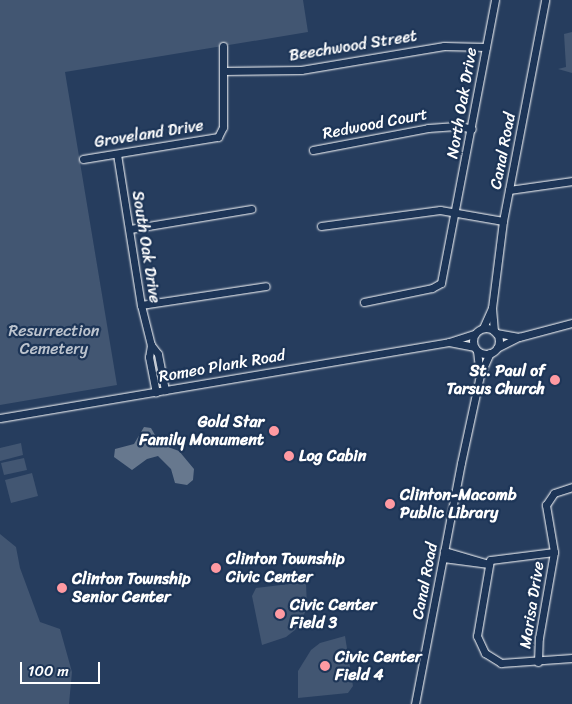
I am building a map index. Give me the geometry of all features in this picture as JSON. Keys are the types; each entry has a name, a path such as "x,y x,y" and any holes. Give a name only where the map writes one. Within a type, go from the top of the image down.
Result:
{"street":[{"name":"North Oak Drive","path":"364,302 439,286 456,212 495,0"},
{"name":"Canal Road","path":"495,332 492,308 504,221 545,0"},
{"name":"Groveland Drive","path":"82,159 218,136 222,127 223,46"},
{"name":"Beechwood Street","path":"223,71 301,70 444,46 486,48"},
{"name":"Redwood Court","path":"313,150 428,128 453,126 472,129"},
{"name":"South Oak Drive","path":"117,154 141,306 151,345 150,357 156,392"},
{"path":"509,190 572,181"},
{"path":"130,229 251,208"},
{"path":"321,226 418,212 456,212 504,221"},
{"path":"141,306 266,286"},
{"name":"Canal Road","path":"483,328 492,308"},
{"path":"519,337 483,328 474,334 476,349 490,353 519,337 572,323"},
{"path":"495,332 499,340 497,348"},
{"name":"Romeo Plank Road","path":"0,418 449,342 474,334"},
{"name":"Romeo Plank Road","path":"449,342 476,349"},
{"name":"South Oak Drive","path":"151,345 158,354 165,390"},
{"name":"Canal Road","path":"476,349 480,375"},
{"name":"Canal Road","path":"415,704 480,375 490,353"},
{"name":"Marisa Drive","path":"538,662 540,631 554,552 546,505 554,493 572,487"},
{"path":"554,552 494,558 488,564 477,627 478,640 492,659 520,664 572,658"},
{"path":"444,555 488,564"}],"green space":[{"name":"Resurrection Cemetery","path":"0,0 303,0 308,32 65,72 117,385 0,405"},
{"path":"572,32 572,73 558,69 566,67 564,34"},
{"path":"21,443 23,455 0,461 0,448"},
{"path":"24,458 27,470 4,475 1,463"},
{"path":"32,473 38,496 11,503 5,480"},
{"path":"0,534 16,547 20,568 40,622 60,629 72,672 69,704 0,704"},
{"name":"Civic Center Field 3","path":"306,582 307,609 295,630 286,637 262,645 252,596 256,588"},
{"name":"Civic Center Field 4","path":"345,636 353,686 348,693 298,698 298,671 311,650 320,643"}],"shaded area":[{"path":"144,427 151,428 160,444 179,451 194,469 193,480 187,485 175,483 171,469 158,456 147,459 132,470 114,457 115,449 134,444"}],"place":[{"name":"St. Paul of Tarsus Church","path":"555,380"},
{"name":"Gold Star Family Monument","path":"274,431"},
{"name":"Log Cabin","path":"289,456"},
{"name":"Clinton-Macomb Public Library","path":"390,504"},
{"name":"Clinton Township Civic Center","path":"216,568"},
{"name":"Clinton Township Senior Center","path":"62,588"},
{"name":"Civic Center Field 3","path":"280,614"},
{"name":"Civic Center Field 4","path":"325,666"}]}
